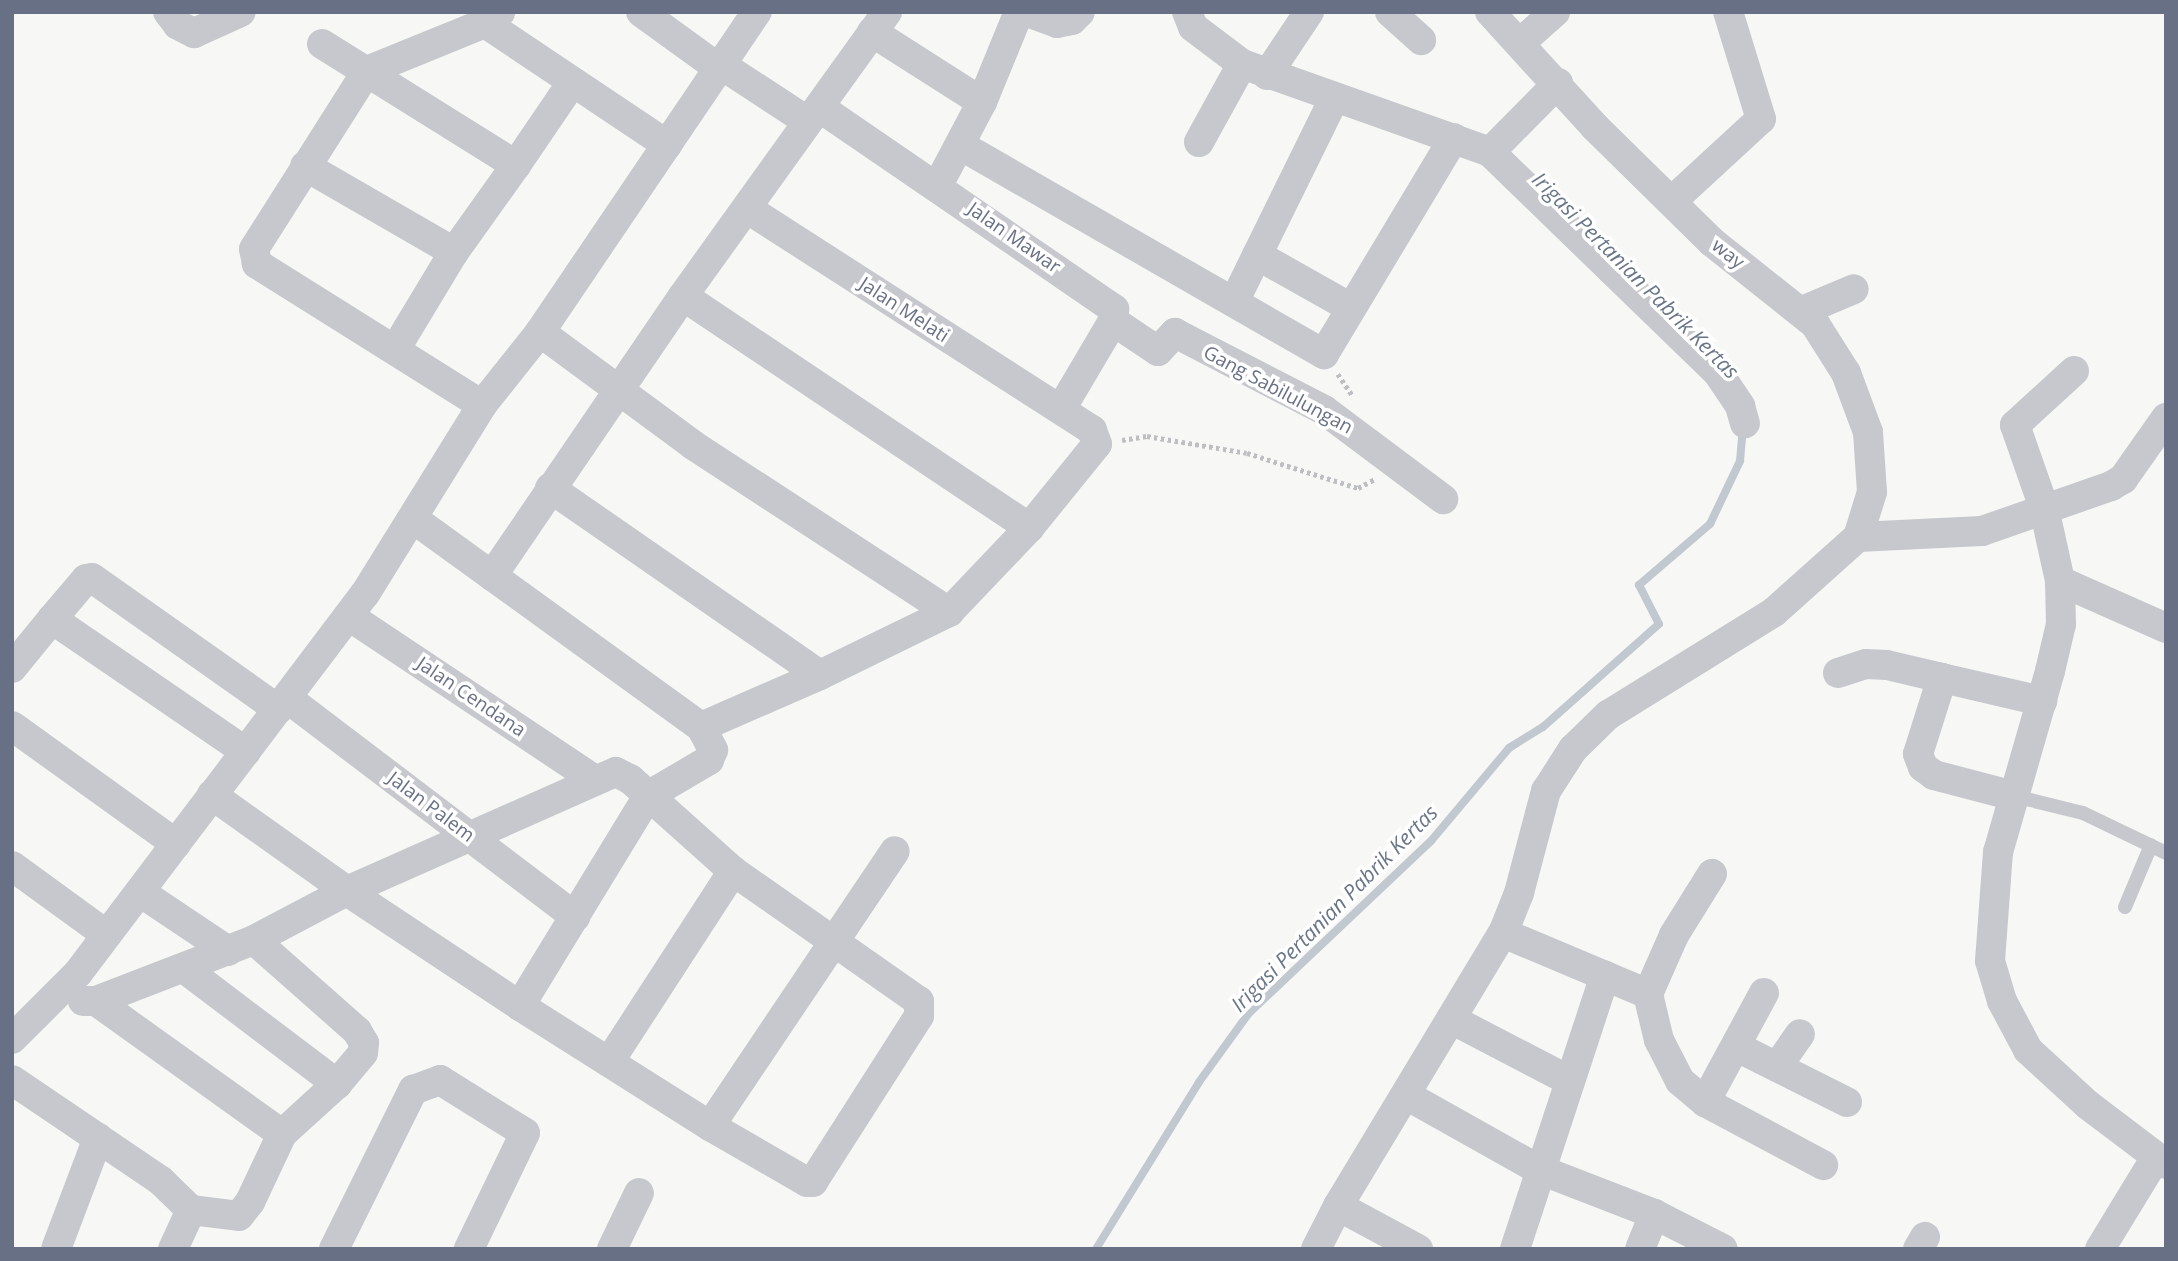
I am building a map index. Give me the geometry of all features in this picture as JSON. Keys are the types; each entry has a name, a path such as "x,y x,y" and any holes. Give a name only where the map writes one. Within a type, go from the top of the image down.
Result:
{"street":[{"path":"168,12 180,28 194,33 241,12"},
{"name":"Jalan Mawar","path":"641,12 722,68 813,114 938,185 1112,307 1113,321"},
{"path":"13,1037 55,1001 349,616 415,520 482,405 540,332 722,68 757,12"},
{"path":"938,185 982,102 1019,12"},
{"path":"1027,12 1057,23 1072,20 1080,12"},
{"path":"1199,142 1254,69 1309,12"},
{"path":"1390,12 1421,40"},
{"name":"way","path":"1490,12 1558,83 1595,127 1712,242 1815,324 1846,373 1868,432 1872,492 1858,537"},
{"path":"1520,43 1555,12"},
{"path":"1672,201 1761,119 1728,12"},
{"path":"1195,17 1254,69 1490,152 1718,373 1740,406 1745,424"},
{"path":"482,405 396,348 257,264 254,249 367,71 492,18 571,84 667,145"},
{"path":"492,576 683,296 749,210 813,114 880,22 982,102"},
{"path":"322,44 516,165"},
{"path":"1490,152 1558,83"},
{"path":"396,348 454,252 571,84"},
{"path":"1234,302 1334,99"},
{"path":"960,145 1324,354 1454,138"},
{"path":"305,166 454,252"},
{"name":"Jalan Melati","path":"749,210 1061,408 1093,430 1097,443"},
{"path":"1256,255 1351,307"},
{"path":"1802,311 1854,289"},
{"path":"683,296 1029,528"},
{"path":"1061,408 1113,321"},
{"name":"Gang Sabilulungan","path":"1113,321 1158,351 1175,333 1339,418 1443,499"},
{"path":"540,332 618,391 949,612"},
{"path":"2074,371 2015,425 2044,509 2060,580 2061,624 2042,701 1998,852 1990,961 2002,1001 2028,1049 2088,1105 2160,1161 2100,1249"},
{"path":"1316,1249 1338,1206 1503,933 1519,893 1546,791 1573,749 1608,715 1774,612 1858,537 1982,531 2123,479 2166,418"},
{"path":"701,727 820,675 949,612 1029,528 1097,443"},
{"path":"550,488 820,675"},
{"path":"415,520 701,727 713,750 709,760 648,796 520,1006"},
{"name":"Jalan Palem","path":"52,619 86,579 92,578 282,704 470,837 575,917"},
{"path":"2060,580 2166,628"},
{"name":"Jalan Cendana","path":"349,616 593,779"},
{"path":"12,668 52,619 246,752"},
{"path":"1838,673 1866,664 1887,665 2042,701"},
{"path":"1942,678 1918,754 1923,767 1934,775 2014,796"},
{"path":"12,726 176,844"},
{"path":"55,1001 96,1002 185,969 241,946 347,891 593,779 621,773 733,871 919,1001 921,1008 813,1182 710,1126 520,1006 347,891 212,795"},
{"path":"710,1126 895,850"},
{"path":"12,866 107,935"},
{"path":"609,1062 733,871"},
{"path":"1712,874 1674,935 1648,993 1669,1063 1680,1081 1706,1102 1823,1165"},
{"path":"12,1080 161,1181 191,1210 241,1214 282,1134 337,1084 363,1053 363,1037 241,946 140,892"},
{"path":"1503,933 1648,993"},
{"path":"185,969 337,1084"},
{"path":"1515,1249 1538,1169 1605,975"},
{"path":"1706,1102 1764,993"},
{"path":"96,1002 282,1134"},
{"path":"1451,1020 1570,1081"},
{"path":"1777,1067 1800,1034"},
{"path":"1737,1047 1847,1102"},
{"path":"334,1249 413,1090 440,1080 525,1133 469,1249"},
{"path":"1406,1095 1538,1169 1654,1214 1723,1249"},
{"path":"57,1249 98,1138"},
{"path":"612,1249 639,1193"},
{"path":"1338,1206 1419,1249"},
{"path":"173,1249 191,1210"},
{"path":"1640,1249 1654,1214"}],"lane":[{"path":"2014,796 2084,813 2166,853"},
{"path":"2125,907 2151,845"}],"path":[{"path":"1324,354 1354,398"},
{"path":"1097,443 1159,438 1247,453 1358,488 1375,480 1383,451"}],"waterway":[{"name":"Irigasi Pertanian Pabrik Kertas","path":"1096,1249 1199,1082 1249,1013 1431,841 1509,748 1543,727 1659,624 1639,585 1710,524 1740,461 1743,429"}]}
